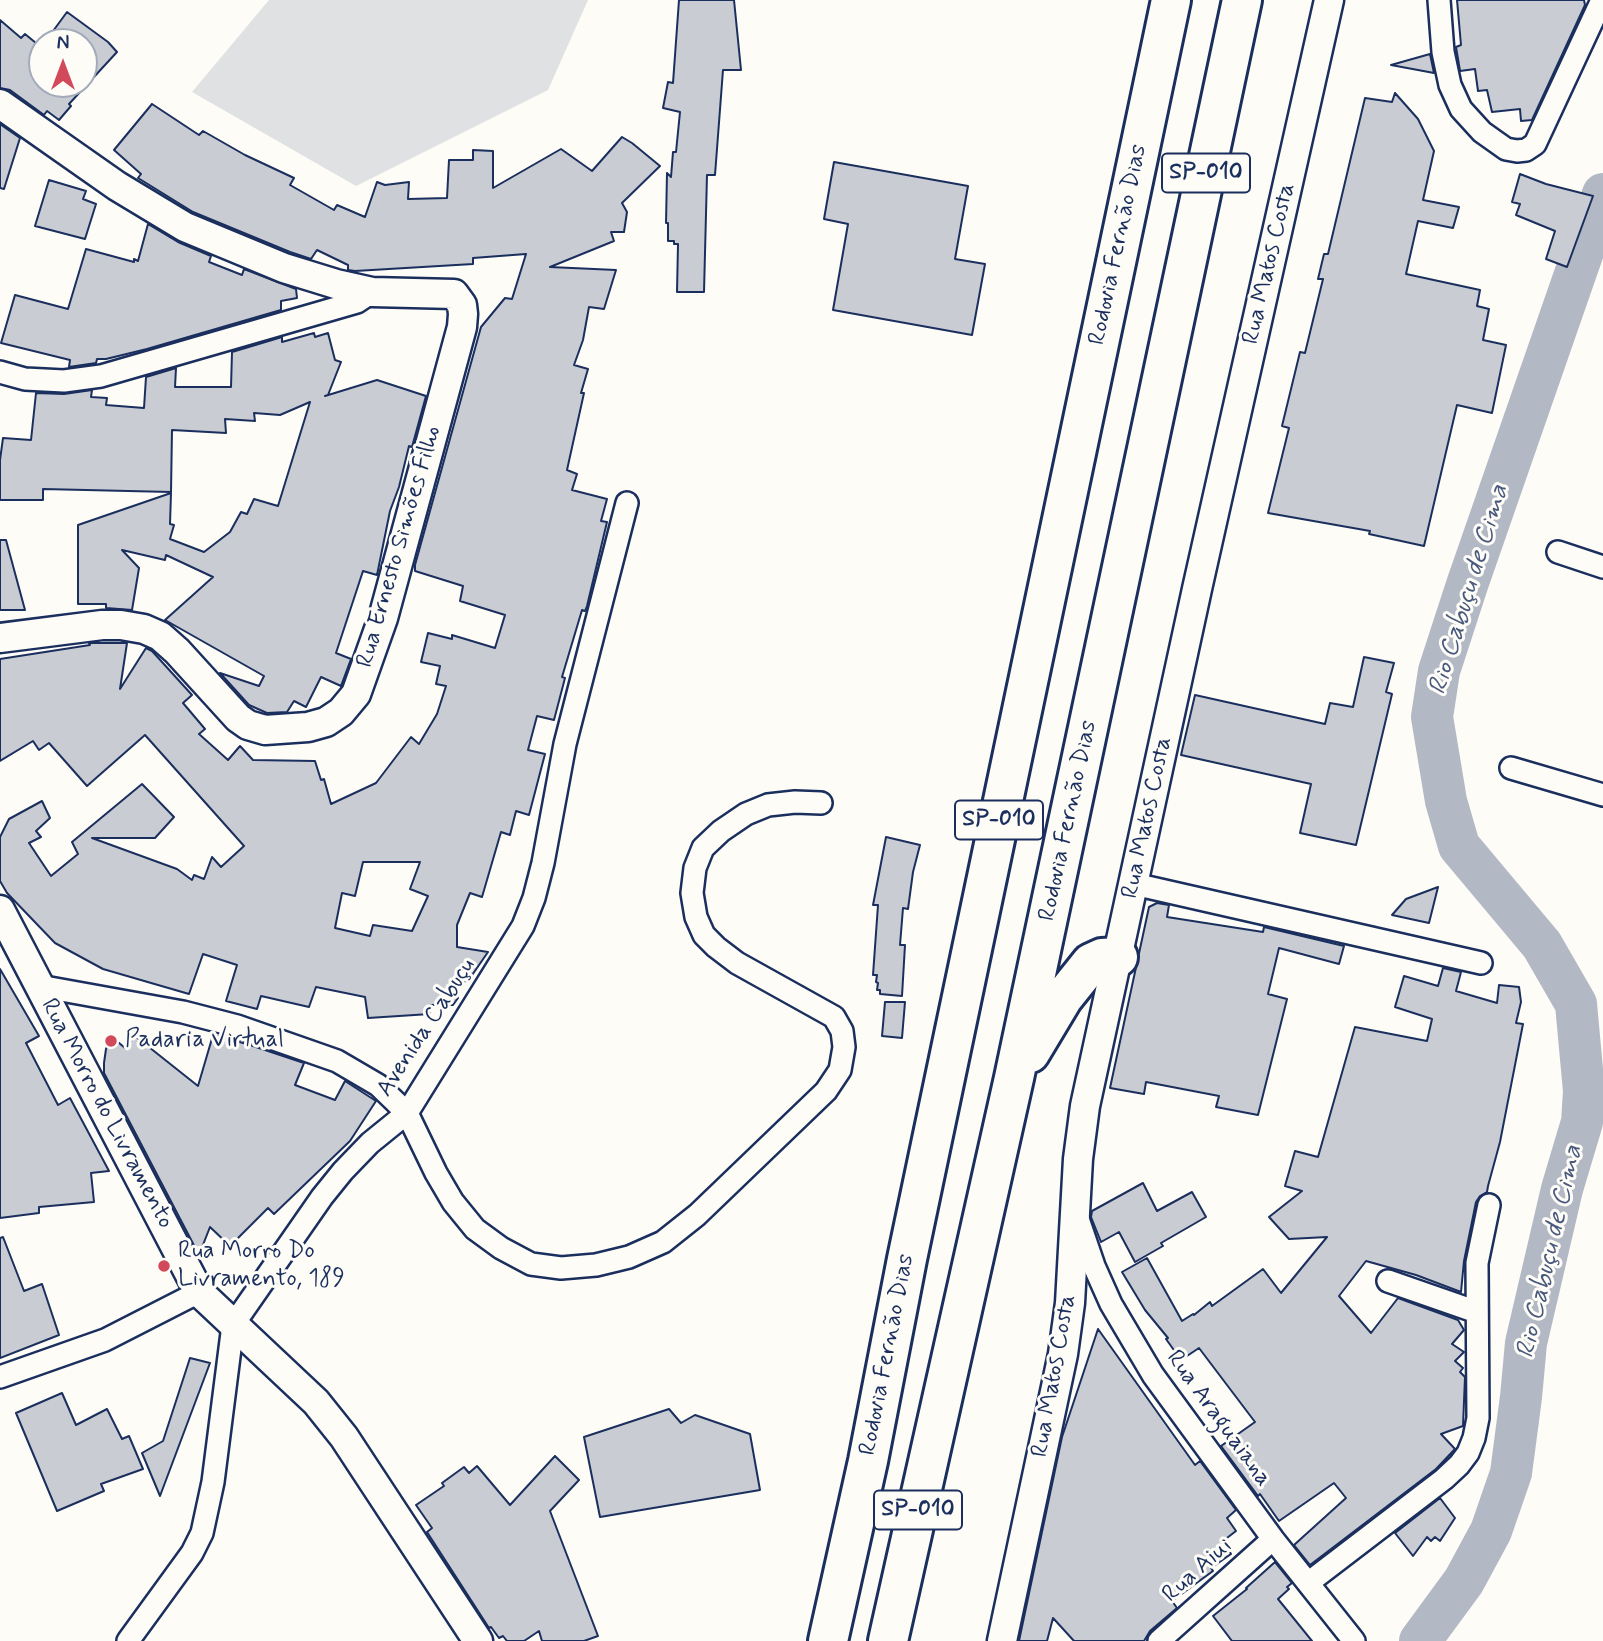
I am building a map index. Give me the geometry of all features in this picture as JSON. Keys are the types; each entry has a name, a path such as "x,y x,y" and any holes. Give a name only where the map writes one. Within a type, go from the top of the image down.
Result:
{"highway":[{"name":"Rodovia Fernão Dias","path":"828,1641 1171,0"},
{"name":"Rodovia Fernão Dias","path":"888,1641 1014,1079 1242,0"},
{"path":"1014,1079 1063,998 1090,963 1102,958 1118,957"}],"street":[{"name":"Rua Matos Costa","path":"1002,1641 1063,1354 1070,1303 1074,1207 1086,1106 1197,589 1329,0"},
{"path":"1439,0 1447,74 1461,109 1482,132 1506,149 1517,151 1526,150 1535,144 1602,0"},
{"path":"0,104 117,186 185,227 284,268 372,292"},
{"path":"0,372 25,379 64,381 101,376 357,302 372,292"},
{"name":"Rua Ernesto Simões Filho","path":"0,638 102,625 144,629 160,636 177,651 248,725 265,730 308,727 326,722 341,712 356,694 383,618 462,327 462,305 458,297 449,293 372,292"},
{"name":"Avenida Cabuçu","path":"128,1641 192,1553 202,1533 213,1482 233,1325 343,1171 370,1143 407,1113 523,926 543,863 565,744 627,503"},
{"path":"1558,552 1603,566"},
{"path":"1511,768 1603,794"},
{"path":"39,986 183,1012 288,1042 337,1060 378,1086 407,1113 453,1202 475,1228 501,1248 531,1264 561,1268 596,1265 629,1256 663,1242 697,1215 826,1091 840,1070 844,1046 842,1031 834,1017 737,963 716,947 704,935 696,917 692,893 695,868 703,848 721,831 746,814 768,805 821,803"},
{"path":"1134,884 1481,963"},
{"name":"Rua Morro do Livramento","path":"0,910 199,1292 316,1402 344,1437 478,1641"},
{"path":"1308,1583 1444,1479 1468,1452 1478,1418 1476,1263 1489,1205"},
{"name":"Rua Araguaiana","path":"1074,1207 1094,1265 1130,1338 1153,1375 1273,1539 1354,1641"},
{"path":"1388,1282 1476,1312"},
{"path":"0,1377 105,1340 199,1292"},
{"name":"Rua Aiui","path":"1159,1641 1273,1539"}],"shaded area":[{"path":"269,0 588,0 548,90 356,186 192,92"}],"building":[{"path":"679,0 734,0 741,70 723,70 715,175 707,175 704,292 677,292 678,244 668,241 666,223 667,173 671,177 680,112 663,108 668,82 673,83"},
{"path":"1457,0 1584,0 1585,5 1532,120 1521,121 1520,109 1492,112 1487,90 1478,91 1475,69 1460,71 1456,47 1461,45"},
{"path":"67,12 89,28 55,28"},
{"path":"0,20 21,38 25,34 28,36 28,98 75,98 59,120 47,111 44,115 10,90 0,88"},
{"path":"98,35 117,52 98,73"},
{"path":"1430,54 1434,73 1391,65"},
{"path":"1395,93 1418,119 1434,151 1423,200 1459,207 1453,228 1418,221 1406,274 1480,290 1477,306 1489,309 1483,340 1506,345 1492,413 1457,405 1424,546 1369,534 1370,531 1268,513 1289,428 1282,426 1300,352 1305,353 1323,279 1318,279 1324,254 1328,254 1365,98 1392,102"},
{"path":"152,104 199,135 203,131 294,178 290,185 334,210 337,205 365,217 377,182 385,185 409,182 408,199 447,198 449,160 473,160 473,150 493,151 493,188 561,149 592,171 622,137 660,166 622,203 627,212 624,232 611,232 614,241 550,267 616,270 604,309 589,307 583,340 574,365 588,369 567,470 577,474 572,490 607,499 601,521 607,522 587,606 585,611 582,610 562,677 565,678 554,720 537,716 528,750 545,754 529,815 516,811 510,835 501,832 482,897 470,893 457,925 457,947 488,952 468,981 454,982 458,998 453,1005 430,1005 430,1014 368,1018 365,997 316,987 309,1007 261,996 257,1009 226,1001 237,965 203,954 189,994 103,969 55,943 7,893 0,881 0,837 9,819 42,801 50,818 36,831 41,837 29,843 51,876 78,854 72,842 142,784 174,817 155,838 92,838 177,869 192,880 194,875 204,879 212,857 221,867 244,846 145,735 87,786 49,743 39,750 33,741 0,761 0,659 90,645 89,643 127,643 120,689 146,648 152,651 192,695 183,703 205,729 199,734 228,760 240,746 253,760 315,761 321,780 324,779 331,804 376,783 411,737 419,744 437,714 446,686 436,684 440,666 421,662 428,633 452,639 452,635 495,648 505,615 460,601 463,586 415,571 415,565 481,327 505,298 512,299 526,254 473,258 473,264 348,270 348,265 317,250 311,259 193,212 138,178 141,174 114,150","holes":["363,862 420,862 410,889 428,896 412,931 373,925 370,936 335,928 342,893 355,896"]},
{"path":"0,124 20,138 4,189 0,188"},
{"path":"834,162 968,186 955,259 985,264 972,335 833,310 848,224 824,219"},
{"path":"1520,174 1593,196 1567,267 1546,259 1555,231 1516,215 1520,204 1512,202"},
{"path":"49,180 86,191 83,199 96,204 85,239 35,226"},
{"path":"148,224 178,242 211,256 209,262 242,275 244,269 296,289 297,298 281,301 281,310 147,349 97,359 96,363 69,367 70,360 1,343 15,295 68,309 86,249 138,261"},
{"path":"314,333 315,337 328,333 335,360 341,362 328,395 325,396 377,380 426,396 390,511 377,575 363,571 336,653 351,659 341,686 321,677 306,707 294,701 287,712 267,713 249,705 220,673 259,686 264,676 165,620 213,577 166,555 165,560 122,550 139,568 132,610 106,608 106,604 78,604 78,525 171,493 170,524 174,525 170,539 204,552 230,532 241,512 247,514 254,499 278,506 310,402 280,415 254,413 255,421 225,419 226,433 172,430 171,492 43,489 43,500 0,500 0,460 3,438 31,440 36,393 64,394 92,390 91,397 107,398 106,405 144,408 146,377 176,368 175,387 231,387 232,352 282,337 282,342"},
{"path":"0,540 6,540 25,610 0,610"},
{"path":"1364,657 1394,663 1386,692 1392,694 1356,845 1300,833 1311,784 1181,755 1195,695 1325,724 1330,703 1353,707"},
{"path":"886,837 920,845 908,909 903,908 900,945 905,945 902,996 880,994 880,990 877,990 877,975 873,975 878,905 873,905"},
{"path":"1438,887 1429,923 1392,915 1406,899"},
{"path":"1157,903 1169,905 1167,917 1263,932 1264,927 1344,946 1339,964 1279,948 1268,994 1287,999 1258,1115 1216,1107 1219,1096 1146,1082 1144,1094 1110,1088 1149,907"},
{"path":"1443,968 1461,972 1456,991 1497,1003 1499,985 1519,987 1521,1002 1516,1023 1523,1024 1500,1142 1487,1192 1476,1202 1464,1261 1461,1292 1416,1275 1366,1261 1339,1296 1371,1333 1398,1298 1458,1320 1464,1330 1452,1344 1464,1352 1455,1361 1463,1368 1460,1372 1465,1377 1463,1426 1441,1434 1455,1449 1436,1469 1310,1565 1294,1545 1346,1498 1334,1483 1279,1521 1221,1446 1255,1422 1199,1348 1181,1360 1122,1272 1147,1258 1182,1321 1210,1302 1212,1306 1263,1269 1281,1293 1327,1237 1289,1239 1269,1217 1302,1191 1285,1186 1295,1151 1318,1157 1355,1027 1427,1041 1432,1019 1395,1007 1404,976 1438,986"},
{"path":"0,969 39,1036 26,1043 58,1105 70,1098 109,1171 91,1173 94,1202 39,1207 39,1213 0,1218"},
{"path":"885,1002 905,1002 902,1038 882,1036"},
{"path":"213,1035 304,1063 295,1085 335,1100 345,1081 376,1101 350,1141 274,1214 268,1208 230,1246 210,1227 199,1255 104,1073 104,1063 106,1049 112,1037 125,1048 135,1036 198,1086"},
{"path":"1143,1183 1157,1211 1192,1192 1206,1217 1161,1243 1163,1246 1135,1262 1119,1232 1101,1242 1091,1217 1092,1211"},
{"path":"3,1237 24,1291 42,1284 59,1335 0,1358 0,1238"},
{"path":"1098,1329 1195,1465 1200,1461 1236,1510 1227,1518 1236,1531 1223,1541 1231,1554 1172,1601 1177,1608 1150,1631 1144,1641 1074,1641 1053,1618 1047,1641 1019,1641 1062,1437"},
{"path":"190,1358 210,1363 160,1496 142,1453 163,1441"},
{"path":"62,1393 76,1425 107,1409 122,1439 129,1436 143,1469 101,1484 104,1491 57,1511 16,1413"},
{"path":"669,1409 681,1423 695,1415 750,1434 760,1490 600,1517 584,1437"},
{"path":"555,1456 579,1480 550,1511 598,1636 584,1641 542,1641 539,1631 524,1641 507,1641 503,1636 499,1638 491,1627 489,1628 427,1532 432,1528 416,1505 444,1486 442,1483 464,1467 469,1473 477,1466 510,1505"},
{"path":"1440,1498 1455,1518 1440,1541 1435,1537 1431,1541 1427,1537 1413,1556 1395,1533"},
{"path":"1275,1562 1292,1583 1278,1599 1312,1641 1232,1641 1213,1616"}],"waterway":[{"name":"Rio Cabuçu de Cima","path":"1420,1641 1464,1581 1491,1531 1511,1473 1526,1343 1562,1189 1582,1122 1584,1091 1576,1004 1542,945 1459,846 1446,801 1432,717 1439,671 1467,585 1603,194"}],"place":[{"name":"Padaria Virtual","path":"111,1041"},
{"name":"Rua Morro Do Livramento, 189","path":"164,1266"}]}
